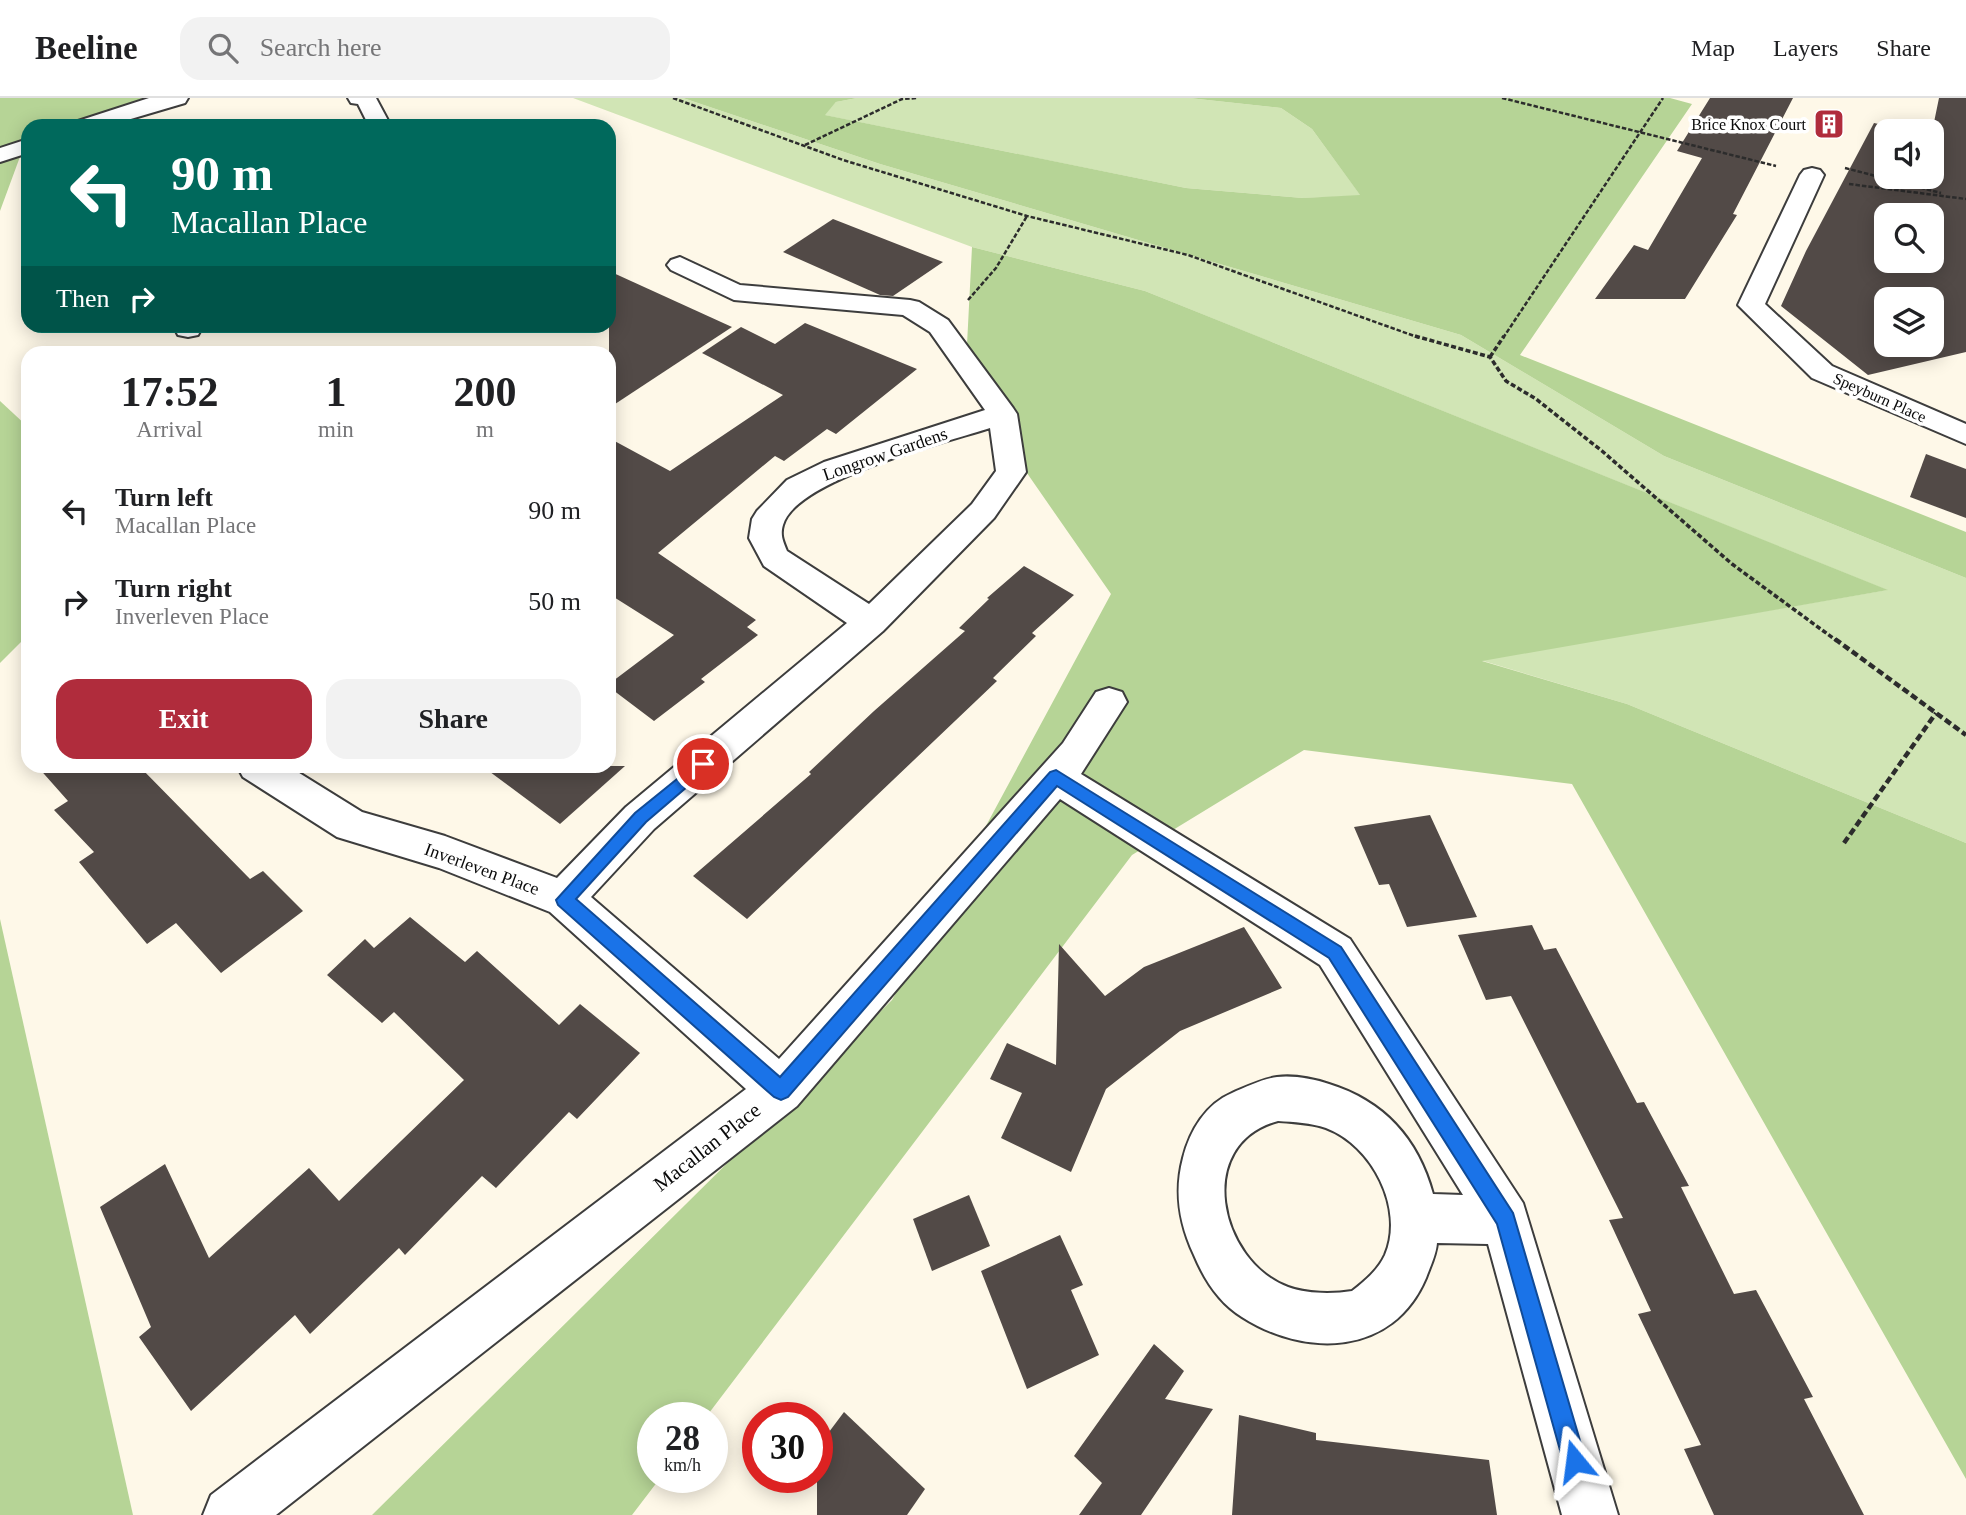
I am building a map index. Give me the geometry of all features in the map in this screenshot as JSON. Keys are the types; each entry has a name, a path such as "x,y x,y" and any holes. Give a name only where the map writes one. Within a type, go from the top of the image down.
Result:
{"street":[{"path":"106,119 177,98"},
{"path":"367,99 377,119"},
{"path":"0,155 21,148"},
{"name":"Speyburn Place","path":"1812,175 1751,305 1822,372 1966,435"},
{"path":"564,900 640,818 871,622 983,510 1011,472 1003,414 939,326 910,308 734,292 680,265"},
{"name":"Longrow Gardens","path":"871,622 775,558 765,538 768,519 798,487 835,469 1003,414"},
{"name":"Macallan Place","path":"231,1515 781,1090 1076,754 1109,702"},
{"name":"Inverleven Place","path":"267,773 351,825 445,853 564,900 781,1090"},
{"path":"1056,777 1335,952 1506,1220 1590,1515"},
{"path":"1278,1099 1313,1100 1355,1118 1384,1144 1405,1179 1415,1219 1412,1256 1394,1290 1365,1312 1329,1320 1282,1311 1245,1288 1217,1254 1202,1216 1200,1178 1206,1154 1223,1126 1250,1106 1278,1099"},
{"path":"1415,1219 1506,1220"}],"path":[{"path":"673,98 804,146 1027,216 1188,255 1441,345 1490,357 1506,381 1536,399 1602,451 1732,564 1966,735"},
{"path":"804,146 902,99 918,98"},
{"path":"1502,98 1836,182 1966,198"},
{"path":"1490,357 1663,98"},
{"path":"1812,175 1818,161 1958,197"},
{"path":"939,326 990,278 1006,252 1014,231 1027,216"},
{"path":"1844,843 1936,713"}],"green space":[{"path":"0,98 148,98 100,119 21,119 21,154 0,211"},
{"path":"573,98 683,98 880,164 1461,335 1664,456 1966,578 1966,843 1627,704 1480,660 1887,590 1145,291 972,247"},
{"path":"683,98 857,98 836,102 825,115 1186,188 1303,198 1360,195 1312,129 1281,108 1189,98 1670,98 1692,104 1520,355 1966,532 1966,578 1664,456 1461,335 880,164"},
{"path":"857,98 1189,98 1281,108 1312,129 1361,196 1303,198 1186,188 824,115 836,102"},
{"path":"972,247 1145,291 1888,590 1482,661 1627,704 1966,843 1966,1479 1572,784 1304,750 1132,855 717,1402 637,1402 637,1493 649,1493 632,1515 372,1515 892,1000 1111,594 965,384"},
{"path":"0,401 21,420 21,642 0,663"},
{"path":"0,919 133,1515 0,1515"}],"building":[{"path":"1710,98 1793,98 1733,214 1737,215 1685,299 1595,299 1634,245 1648,250 1702,158 1677,151"},
{"path":"1939,98 1966,98 1966,352 1868,375 1781,306 1806,251 1874,123 1874,189 1944,189 1944,119 1935,119"},
{"path":"833,219 943,262 893,296 880,295 783,252"},
{"path":"616,274 732,327 616,403 616,346 609,346 609,333 616,333"},
{"path":"805,323 917,369 836,434 827,429 784,461 775,456 658,553 756,620 747,627 758,635 701,679 705,682 654,721 616,692 616,679 674,635 616,598 616,442 670,471 783,395 702,353 741,327 775,344"},
{"path":"1926,454 1966,469 1966,518 1910,497"},
{"path":"1024,566 1074,595 1032,633 1036,636 993,678 997,681 747,919 693,876 811,774 809,772 874,711 965,631 959,628 989,599 987,598"},
{"path":"616,766 625,766 560,824 491,773 616,773"},
{"path":"43,773 146,773 250,879 263,871 303,911 221,973 176,923 147,944 79,862 94,852 54,810 68,801"},
{"path":"1430,815 1477,917 1407,927 1389,884 1379,885 1354,827"},
{"path":"410,917 465,962 477,951 559,1025 580,1004 640,1053 577,1119 569,1112 496,1188 482,1176 405,1255 399,1248 310,1334 295,1315 191,1411 139,1337 151,1327 100,1207 165,1164 209,1258 309,1168 339,1201 464,1080 394,1012 382,1023 327,975 365,939 374,948"},
{"path":"1532,925 1544,950 1556,948 1637,1103 1644,1102 1689,1186 1681,1187 1734,1294 1756,1290 1813,1397 1804,1399 1864,1515 1714,1515 1684,1449 1701,1445 1638,1314 1651,1311 1609,1220 1623,1218 1511,996 1486,1000 1458,935"},
{"path":"1244,927 1282,988 1180,1031 1106,1089 1071,1172 1001,1138 1022,1093 990,1079 1007,1043 1056,1065 1059,944 1105,996 1144,967"},
{"path":"969,1195 990,1246 932,1271 913,1219"},
{"path":"1060,1235 1083,1285 1071,1290 1099,1355 1027,1389 981,1271"},
{"path":"1154,1344 1184,1371 1165,1399 1213,1409 1141,1515 1079,1515 1102,1483 1074,1456"},
{"path":"844,1412 925,1489 907,1515 817,1515 817,1493 833,1493 833,1427"},
{"path":"1239,1415 1316,1433 1316,1440 1489,1460 1497,1515 1232,1515"}],"place":[{"name":"Brice Knox Court","path":"1829,124"}],"route":[{"path":"703,764 640,818 564,900 781,1090 1056,777 1335,952 1506,1220 1575,1461"}]}
